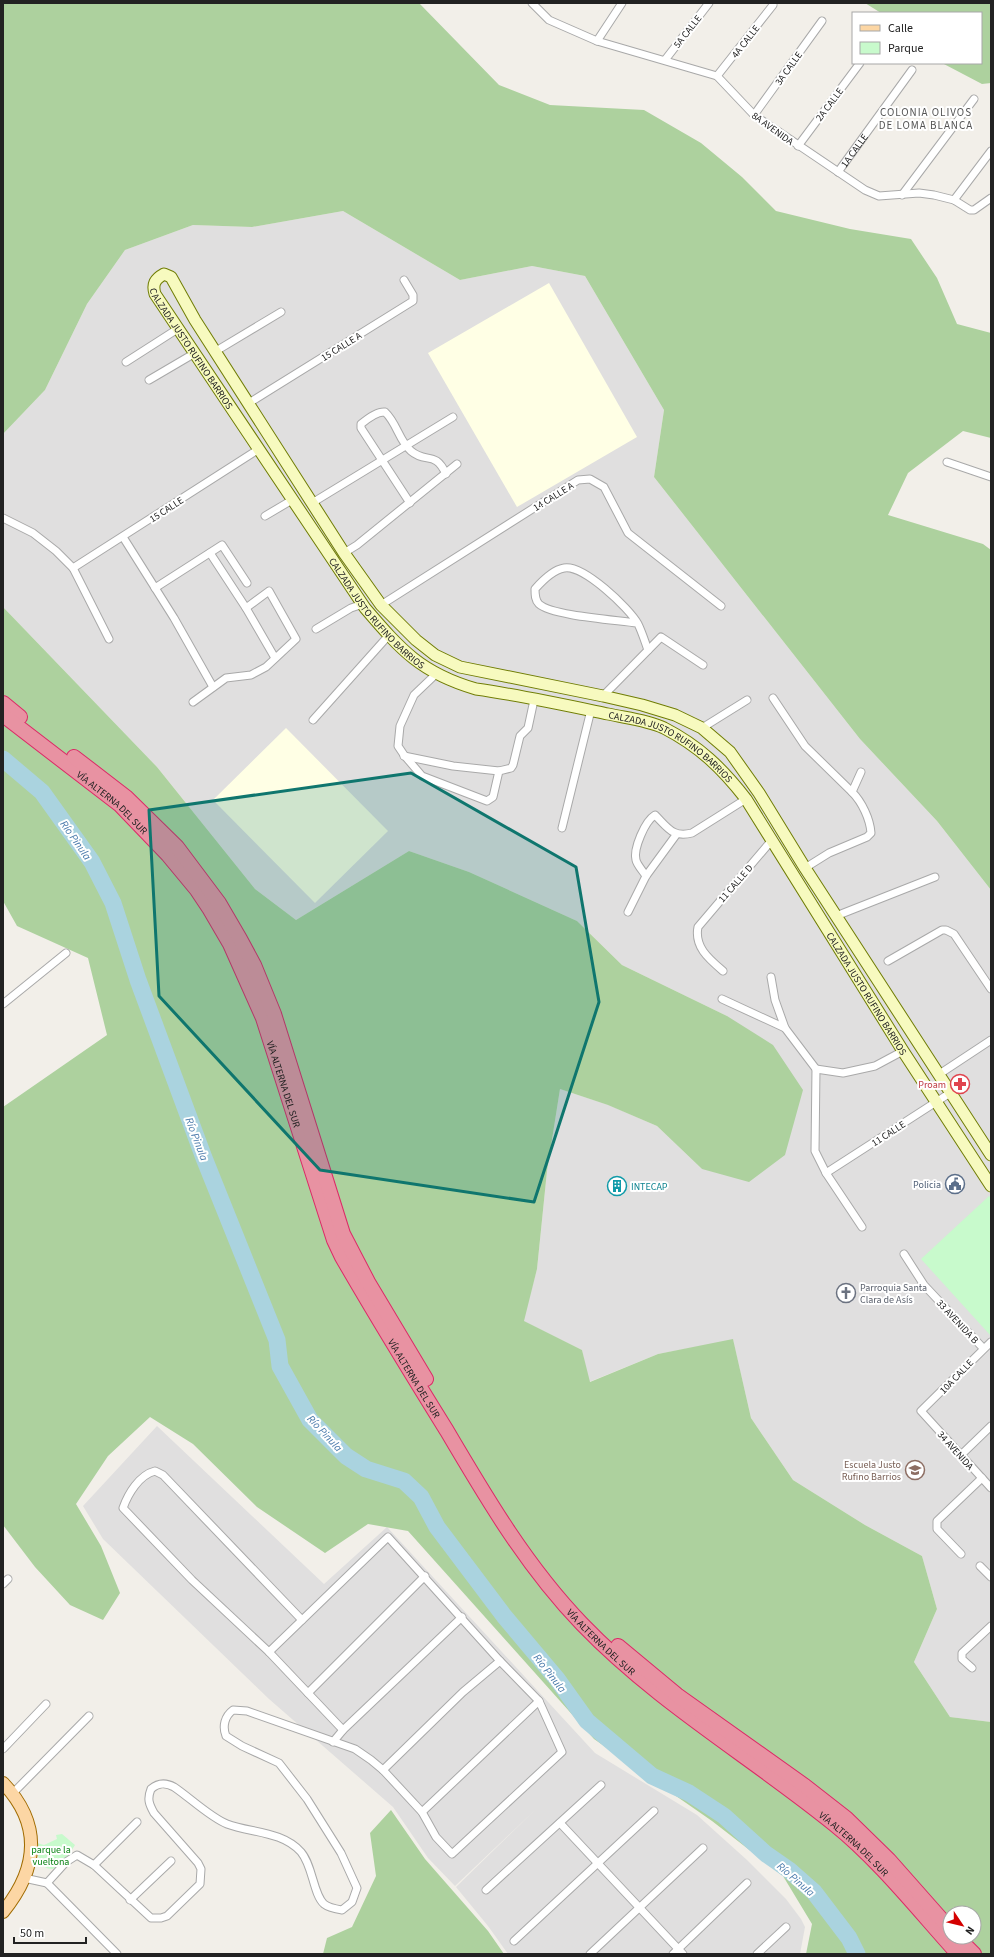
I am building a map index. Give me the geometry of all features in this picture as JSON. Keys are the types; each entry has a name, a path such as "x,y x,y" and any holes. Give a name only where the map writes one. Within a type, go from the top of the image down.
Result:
{"highway":[{"name":"VÍA ALTERNA DEL SUR","path":"3,703 126,797 177,847 219,903 254,965 260,995"},
{"name":"VÍA ALTERNA DEL SUR","path":"3,715 120,805 154,839 197,890 209,908 260,995 269,1016 343,1234 351,1252 474,1460 518,1528 555,1579 585,1613 617,1645 677,1695 805,1786 846,1818 889,1860 942,1920"},
{"name":"VÍA ALTERNA DEL SUR","path":"269,1016 334,1240 342,1257 501,1520 548,1585 582,1624 637,1676 671,1704 837,1826 881,1868 958,1954"},
{"path":"965,1945 974,1954"}],"main road":[{"path":"3,1784 12,1793 25,1814 30,1840 31,1862 24,1878 5,1906"}],"street":[{"path":"532,3 550,20 597,41 718,76"},
{"path":"597,41 622,3"},
{"name":"5A CALLE","path":"665,60 709,3"},
{"name":"4A CALLE","path":"718,76 773,5"},
{"name":"3A CALLE","path":"754,115 822,21"},
{"name":"2A CALLE","path":"798,146 859,64"},
{"name":"1A CALLE","path":"838,172 912,70"},
{"name":"8A AVENIDA","path":"718,76 754,115 865,190 879,196 919,193 934,195 954,200 970,210 979,207 991,199"},
{"path":"902,195 974,99"},
{"path":"954,200 991,152"},
{"name":"CALZADA JUSTO RUFINO BARRIOS","path":"991,1155 805,868 769,808 743,768 730,752 702,728 674,715 642,704 501,674 460,667 435,655 416,640 381,605 344,553 195,320 171,277 164,274 157,278 154,288 156,294 362,604 389,635 420,665 458,684 476,689 591,710 662,727 686,740 707,755 729,777 746,798 757,815 903,1051 991,1186"},
{"name":"15 CALLE A","path":"249,403 414,301 413,295 404,280"},
{"path":"216,351 281,312"},
{"path":"126,362 179,328"},
{"path":"149,380 195,352"},
{"path":"212,380 227,369"},
{"path":"410,503 361,428 361,424 380,412 385,412 389,415 406,447 413,453 436,460 441,464 446,474"},
{"path":"312,503 453,417"},
{"name":"15 CALLE","path":"73,568 259,449"},
{"path":"947,462 991,478"},
{"path":"344,553 357,546 457,464"},
{"name":"14 CALLE A","path":"381,605 578,480 590,479 604,487 628,533 721,606"},
{"path":"265,516 292,500"},
{"path":"3,518 32,533 56,551 73,568 109,638"},
{"path":"316,535 328,527"},
{"path":"123,537 155,588 213,687"},
{"path":"155,588 222,545 247,583"},
{"path":"210,553 246,608 275,658"},
{"path":"638,623 554,611 540,604 535,597 535,590 544,579 565,568 576,569 587,574 608,591 638,623 648,650"},
{"path":"193,702 229,677 238,678 251,675 266,667 296,639 269,591 246,608"},
{"path":"316,628 346,610 362,604"},
{"path":"313,720 389,635"},
{"path":"603,696 661,637 703,665"},
{"path":"436,674 414,695 400,726 398,746 404,756 422,776 487,801 493,797 499,771"},
{"path":"496,692 501,674"},
{"path":"773,698 805,746 858,799 870,825 871,833 867,837 829,853 805,868"},
{"path":"404,756 453,766 499,771 511,768 520,736 528,728 534,700"},
{"path":"702,728 747,700"},
{"path":"562,828 591,710"},
{"path":"852,792 861,772"},
{"path":"646,876 636,860 637,846 643,830 651,818 655,815 676,835 684,835 692,833 746,798"},
{"path":"757,815 769,808"},
{"path":"628,912 646,876 676,835"},
{"name":"11 CALLE D","path":"723,971 707,957 701,948 697,940 698,927 772,840"},
{"path":"836,916 935,877"},
{"path":"888,961 942,930 946,930 954,934 991,989"},
{"path":"3,1004 66,953"},
{"path":"770,977 775,1000 784,1028 816,1069 815,1151 826,1173 862,1227"},
{"path":"722,999 784,1028"},
{"path":"938,1075 991,1040"},
{"path":"816,1069 843,1073 875,1066 903,1051"},
{"name":"11 CALLE","path":"826,1173 950,1093"},
{"name":"33 AVENIDA B","path":"904,1254 924,1285 983,1348"},
{"name":"10A CALLE","path":"921,1411 983,1348 991,1342"},
{"name":"34 AVENIDA","path":"921,1411 991,1487"},
{"path":"961,1455 991,1426"},
{"path":"302,1620 163,1475 155,1471 152,1472 141,1480 129,1494 123,1508 192,1580 269,1652 343,1730"},
{"path":"961,1554 937,1529 936,1524 982,1478"},
{"path":"47,1883 66,1862 76,1855 94,1865 151,1918 161,1918 167,1916 200,1884 202,1877 198,1863 154,1813 148,1800 150,1789 164,1783 174,1787 226,1824 277,1836 291,1844 300,1851 308,1861 321,1900 325,1905 342,1910 347,1907 356,1895 357,1888 341,1853 307,1799 279,1763 242,1746 226,1736 224,1725 230,1713 234,1710 240,1709 355,1749 383,1770 422,1812 436,1837 452,1854 562,1752 539,1701 500,1661 425,1576 388,1537 269,1652"},
{"path":"980,1566 991,1577"},
{"path":"308,1693 425,1576"},
{"path":"333,1742 343,1730 462,1617"},
{"path":"972,1668 962,1659 962,1653 991,1626"},
{"path":"383,1770 463,1692 500,1661"},
{"path":"422,1812 539,1701"},
{"path":"3,1749 46,1704"},
{"path":"12,1793 89,1716"},
{"path":"486,1890 602,1785"},
{"path":"514,1941 654,1811"},
{"path":"94,1865 137,1822"},
{"path":"560,1823 639,1907 678,1952 748,1884"},
{"path":"590,1954 703,1848"},
{"path":"130,1900 171,1861"},
{"path":"24,1878 47,1883 117,1954"},
{"path":"756,1954 786,1927"}],"highlighted area":[{"path":"411,773 576,867 599,1002 534,1202 320,1170 159,996 149,810"}],"shaded area":[{"path":"343,211 460,280 532,266 585,276 664,410 654,477 860,739 937,821 991,890 991,1722 950,1717 914,1662 937,1609 922,1556 865,1525 793,1480 751,1418 733,1340 658,1354 589,1382 582,1350 523,1321 537,1269 547,1171 560,1089 609,1105 657,1126 702,1169 727,1016 622,965 577,921 469,872 409,851 296,920 255,889 157,767 3,607 3,434 45,390 87,304 125,250 193,225 252,227"},
{"path":"549,283 637,437 517,507 428,353"},
{"path":"286,728 388,831 315,903 213,800"},
{"path":"157,1426 324,1584 387,1527 595,1753 697,1815 747,1860 786,1899 805,1927 800,1954 508,1954 488,1926 456,1887 535,1810 455,1886 428,1858 393,1807 269,1699 103,1539 83,1506"}],"green space":[{"path":"3,3 419,3 499,85 550,105 644,110 701,143 742,177 776,211 850,229 911,239 937,278 957,324 991,333 991,438 963,431 908,473 888,515 983,544 991,550 991,890 937,821 860,739 654,477 664,410 585,276 532,266 460,280 343,211 252,227 193,225 125,250 87,304 45,390 3,434"},
{"path":"865,3 991,3 991,83 982,84 944,64 982,64 982,12 879,12"},
{"path":"3,607 157,767 255,889 296,920 409,851 469,872 577,921 622,965 727,1016 773,1045 803,1090 785,1155 749,1182 702,1169 657,1126 608,1105 560,1089 547,1171 537,1269 524,1321 582,1350 590,1382 658,1354 733,1339 751,1418 793,1480 865,1525 922,1556 937,1609 914,1662 950,1717 991,1722 991,1954 806,1954 812,1924 783,1876 712,1821 594,1739 408,1531 368,1524 325,1553 257,1507 193,1444 150,1417 108,1456 76,1504 101,1546 120,1593 103,1620 70,1605 35,1567 3,1525 3,1107 107,1035 88,958 17,926 3,901"},
{"path":"989,1196 991,1198 990,1335 921,1259"},
{"path":"391,1810 425,1859 488,1931 504,1954 323,1954 327,1938 352,1927 376,1876 370,1833"},
{"name":"parque la vueltona","path":"62,1834 75,1845 68,1856 53,1869 44,1867 40,1861 37,1843 44,1845 57,1839 56,1835"}],"waterway":[{"name":"Río Pinula","path":"3,759 42,792 92,862 113,903 138,980 204,1158 277,1340 280,1366 310,1420 346,1456 366,1469 404,1481 421,1497 437,1527 504,1616 557,1679 587,1721 652,1776 689,1793 724,1816 766,1854 789,1870 814,1892 849,1938 857,1954"}],"place":[{"name":"Proam","path":"960,1084"},
{"name":"Policia","path":"955,1184"},
{"name":"INTECAP","path":"617,1186"},
{"name":"Parroquia Santa Clara de Asís","path":"846,1293"},
{"name":"Escuela Justo Rufino Barrios","path":"915,1470"}],"district":[{"name":"COLONIA OLIVOS DE LOMA BLANCA","path":"926,118"}]}
